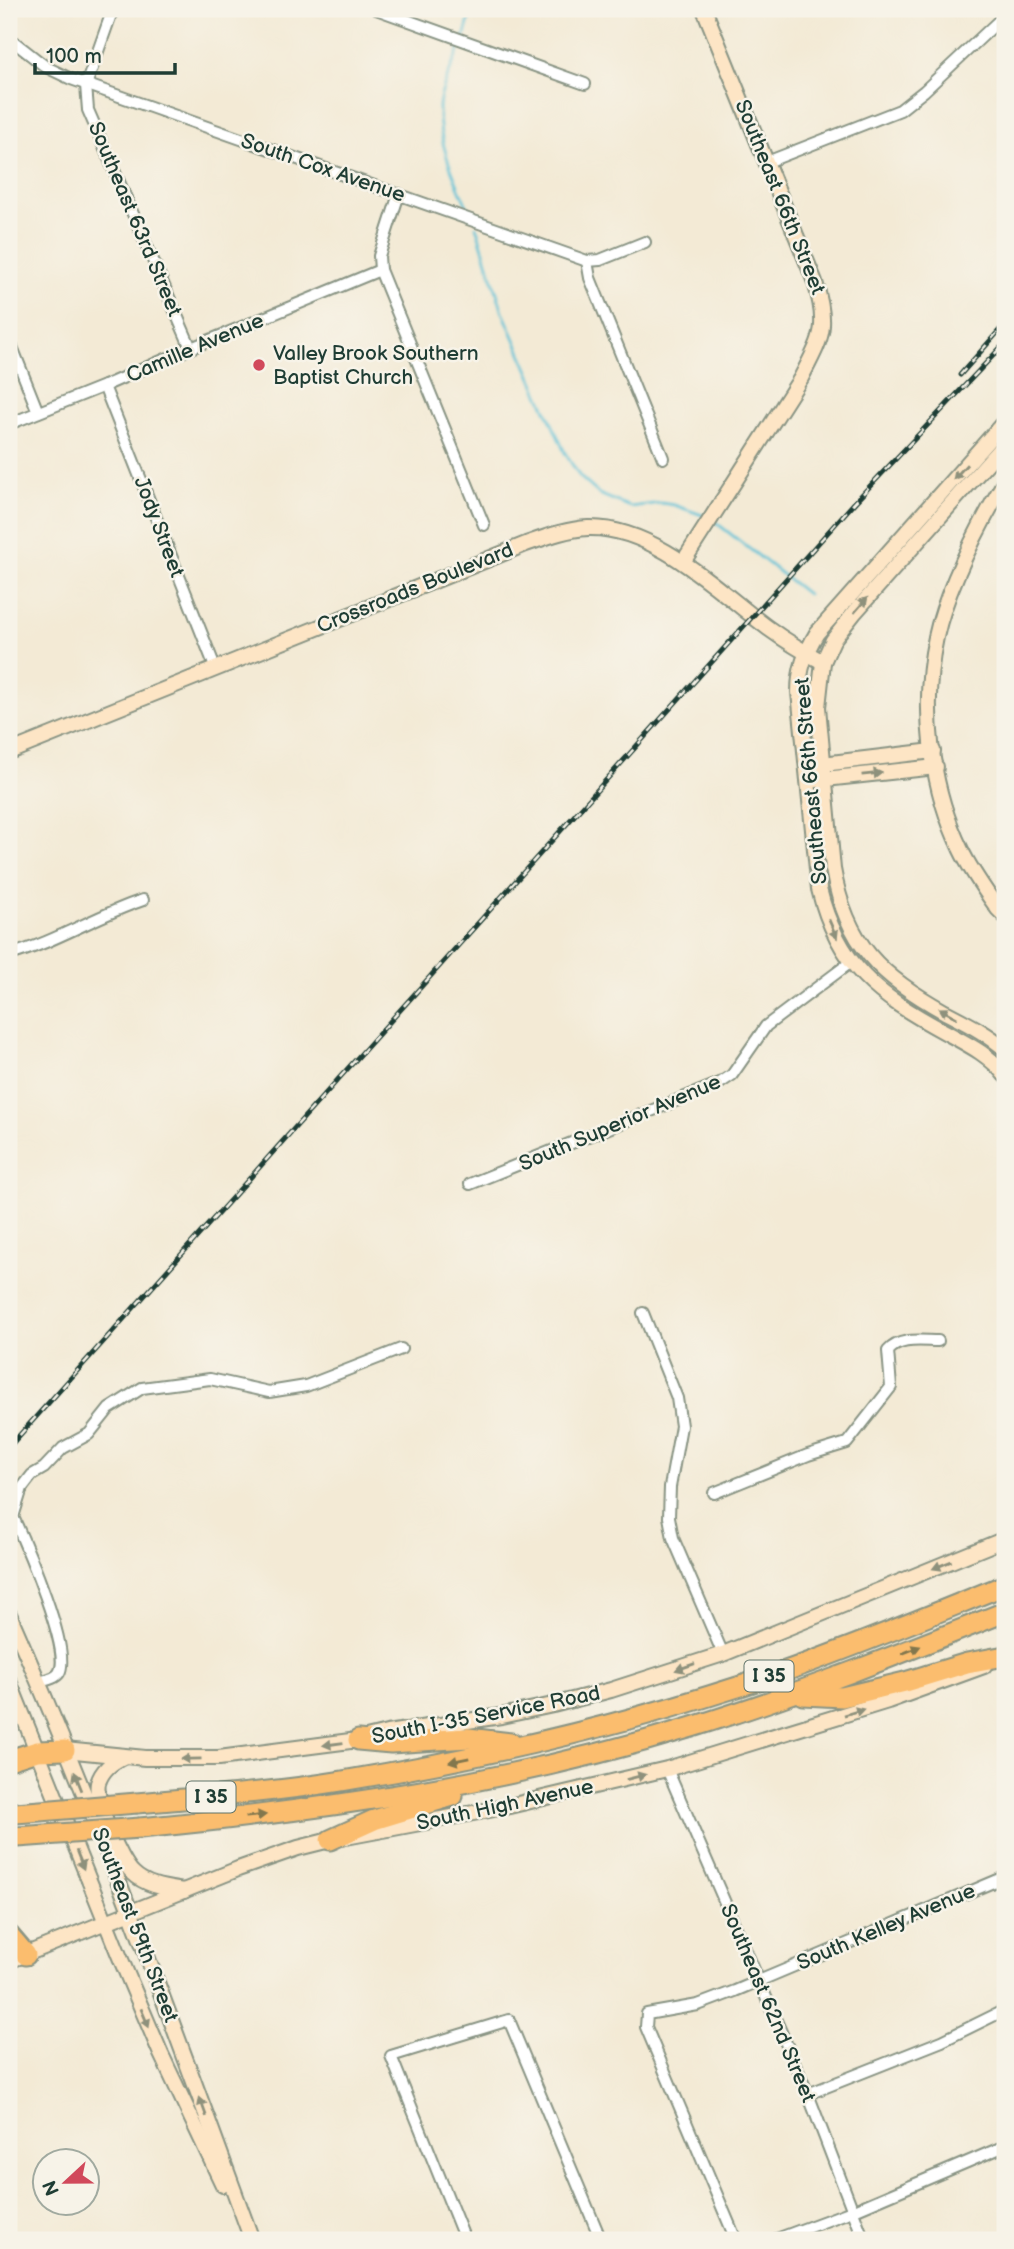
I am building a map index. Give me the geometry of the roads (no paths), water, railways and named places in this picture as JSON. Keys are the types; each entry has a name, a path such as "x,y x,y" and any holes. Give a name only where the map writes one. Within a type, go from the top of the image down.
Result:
{"highway":[{"name":"I 35","path":"13,1814 228,1795 340,1781 436,1765 526,1745 649,1714 774,1675 1005,1585"},
{"name":"I 35","path":"13,1837 140,1828 334,1807 531,1769 690,1727 792,1695 1005,1612"},
{"path":"792,1695 842,1697 967,1663 1005,1657"},
{"path":"358,1740 391,1743 468,1738 526,1745"},
{"path":"9,1760 37,1751 65,1750"},
{"path":"330,1840 374,1820 531,1769"},
{"path":"9,1935 18,1958"}],"main road":[{"name":"Southeast 66th Street","path":"683,562 801,378 824,326 822,305 815,282 704,9"},
{"path":"805,652 817,633 1005,421"},
{"path":"823,662 833,640 855,612 1005,443"},
{"path":"1005,481 954,583 936,636 928,700 933,751 945,812 961,851 1005,916"},
{"name":"Crossroads Boulevard","path":"9,752 526,544 572,530 591,528 632,536 658,547 683,562 768,628 823,662"},
{"name":"Southeast 66th Street","path":"805,652 799,672 799,692 819,889 831,926 851,962 882,994 904,1010 975,1048 990,1059 1005,1076"},
{"name":"Southeast 66th Street","path":"823,662 818,706 824,772 837,890 849,923 859,941 894,980 916,996 986,1034 1005,1049"},
{"path":"824,772 933,751"},
{"path":"807,774 936,767"},
{"name":"South I-35 Service Road","path":"65,1750 123,1757 219,1758 358,1740 554,1705 611,1690 723,1654 1005,1539"},
{"name":"Southeast 59th Street","path":"9,1614 131,1912 251,2240"},
{"name":"South High Avenue","path":"18,1958 271,1857 330,1840 505,1807 667,1769 888,1701 1005,1657"},
{"name":"Southeast 59th Street","path":"9,1681 105,1923 161,2054 251,2240"},
{"path":"123,1757 110,1764 102,1773 97,1795 118,1849 125,1863 141,1879 162,1888 184,1891"}],"street":[{"name":"Southeast 63rd Street","path":"113,9 86,85 88,110 191,348"},
{"path":"376,9 585,84"},
{"path":"767,162 900,110 924,92 1005,15"},
{"name":"South Cox Avenue","path":"9,38 46,67 86,85 587,261"},
{"path":"399,194 379,256 380,270 484,525"},
{"path":"645,242 600,260 587,261 590,278 663,458"},
{"name":"Camille Avenue","path":"9,424 380,270"},
{"path":"9,339 38,412"},
{"name":"Jody Street","path":"104,386 215,667"},
{"path":"9,955 113,909 143,900"},
{"name":"South Superior Avenue","path":"470,1184 720,1083 732,1075 766,1026 851,962"},
{"path":"643,1313 677,1398 681,1426 670,1487 668,1517 673,1538 723,1654"},
{"path":"714,1493 808,1455 847,1443 891,1387 888,1351 893,1345 902,1341 938,1341"},
{"path":"39,1682 59,1673 62,1659 48,1603 32,1558 13,1517 23,1488 32,1475 44,1468 63,1448 89,1434 109,1409 142,1388 210,1379 270,1392 306,1386 401,1349"},
{"name":"Southeast 62nd Street","path":"667,1769 808,2095 864,2240"},
{"name":"South Kelley Avenue","path":"736,2240 646,2027 647,2014 698,2005 1005,1877"},
{"path":"808,2095 942,2041 1005,2010"},
{"path":"465,2240 391,2056 509,2021 601,2240"},
{"path":"774,2240 852,2211 1005,2146"}],"waterway":[{"path":"464,38 472,9"},
{"path":"461,44 442,92 439,120 449,163 472,217"},
{"path":"476,226 503,312 565,453 580,477 599,494 630,507 661,503 705,516"},
{"path":"714,521 807,594"}],"railway":[{"path":"960,375 1005,324"},
{"path":"9,1447 855,502 1005,343"}],"place":[{"name":"Valley Brook Southern Baptist Church","path":"259,365"}]}
